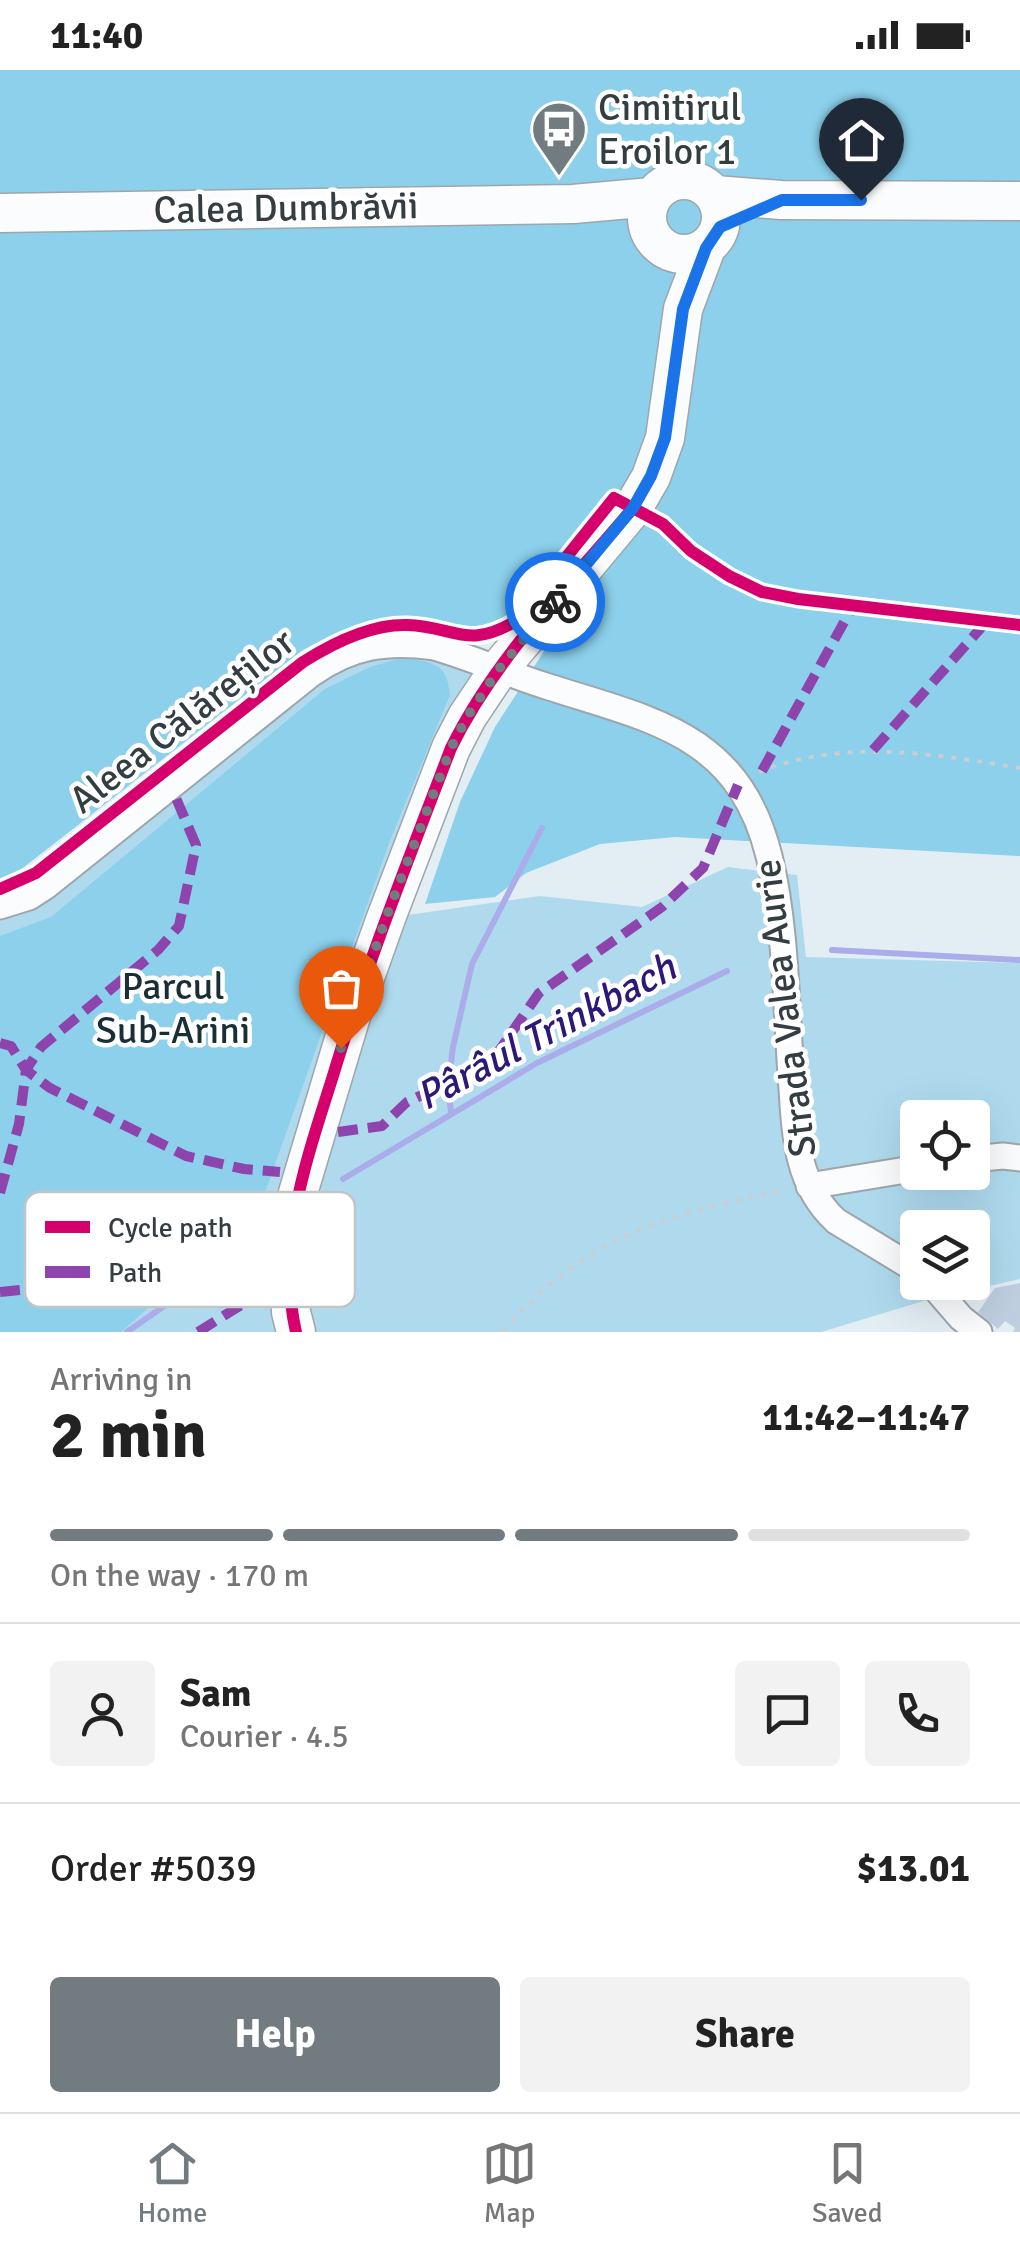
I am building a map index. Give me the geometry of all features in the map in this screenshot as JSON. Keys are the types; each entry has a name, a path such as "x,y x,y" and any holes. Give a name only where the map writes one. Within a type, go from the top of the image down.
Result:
{"street":[{"path":"299,1192 351,1016 451,748 499,669 633,508 651,476 665,438 683,309 714,223 700,182 678,179 668,182 655,224 683,309"},
{"path":"655,224 686,255 714,223 782,200 1020,202"},
{"name":"Calea Dumbrăvii","path":"0,213 573,204 655,224"},
{"name":"Aleea Călăreților","path":"0,906 30,897 46,886 311,674 340,656 401,642 434,647 499,669"},
{"name":"Strada Valea Aurie","path":"499,669 678,732 698,742 738,785 762,832 772,869 795,1135 809,1186 836,1221 900,1261"},
{"path":"990,1159 1020,1158"},
{"path":"809,1186 900,1171"},
{"path":"946,1300 980,1332"},
{"path":"291,1307 296,1332"}],"path":[{"path":"738,785 762,771 794,761 873,750 1020,768"},
{"path":"502,1332 540,1290 610,1242 676,1215 809,1186"}],"green space":[{"path":"0,70 1020,70 1020,856 675,837 600,844 526,873 495,897 425,904 460,802 495,727 548,645 395,620 334,634 303,650 15,874 0,879"},
{"path":"380,644 478,667 387,918 540,896 642,907 728,867 797,875 806,957 1020,963 1020,1279 990,1286 990,1210 900,1210 900,1300 927,1300 821,1332 0,1332 0,906 311,674"},
{"name":"Parcul Sub-Arini","path":"405,657 431,663 446,676 450,695 389,843 265,1192 25,1192 25,1307 149,1307 121,1332 0,1332 0,936 51,917 325,689 370,667"}],"building":[{"path":"1020,1283 1020,1332 1013,1332 1015,1328 1005,1321 998,1329 978,1312 995,1288"}],"waterway":[{"path":"451,1112 448,1086 453,1047 472,964 542,828"},
{"name":"Pârâul Trinkbach","path":"832,950 1020,960"},
{"name":"Pârâul Trinkbach","path":"343,1179 537,1063 727,971"},
{"name":"Pârâul Trinkbach","path":"127,1332 163,1307"}],"marked path":[{"path":"762,771 854,604"},
{"path":"873,750 987,621"},
{"path":"338,1132 382,1126 407,1102 464,1082 492,1061 539,993 662,907 703,868 738,785"},
{"path":"0,1193 19,1124 26,1070 41,1047 158,950 179,926 196,845 176,798"},
{"path":"0,1043 11,1046 26,1070 50,1088 186,1156 244,1169 280,1172"},
{"path":"0,1292 25,1290"},
{"path":"198,1332 238,1307"}],"cycle path":[{"path":"0,889 36,873 303,662 327,648 366,631 393,626 423,626 471,636 514,622 614,498 663,524 691,551 762,592 1020,625"},
{"path":"300,1192 359,995 451,748 511,653 633,508"},
{"path":"292,1307 296,1332"}],"way so far":[{"path":"341,1048 451,748 499,669 555,602"}],"place":[{"name":"Cimitirul Eroilor 1","path":"559,178"}],"route":[{"path":"555,602 633,508 657,463 670,409 683,309 706,248 720,227 782,200 861,200"}]}
